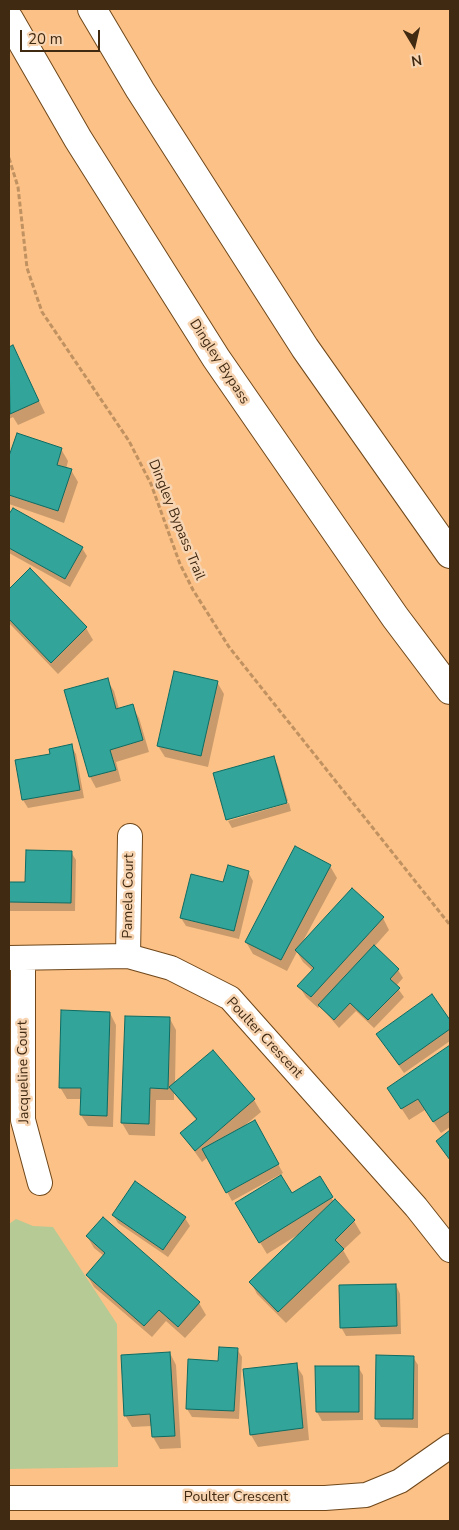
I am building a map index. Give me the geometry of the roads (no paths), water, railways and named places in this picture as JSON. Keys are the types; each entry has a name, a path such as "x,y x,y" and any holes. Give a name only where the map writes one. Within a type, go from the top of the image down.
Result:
{"highway":[{"path":"92,9 140,90 300,340 450,554"},
{"name":"Dingley Bypass","path":"9,19 78,139 216,358 389,609 450,690"}],"street":[{"name":"Pamela Court","path":"128,956 130,836"},
{"name":"Poulter Crescent","path":"16,958 128,956 171,968 230,998 416,1207 450,1250"},
{"name":"Jacqueline Court","path":"16,958 23,1120 40,1183"},
{"name":"Poulter Crescent","path":"9,1498 325,1498 366,1495 400,1481 450,1446"}]}
